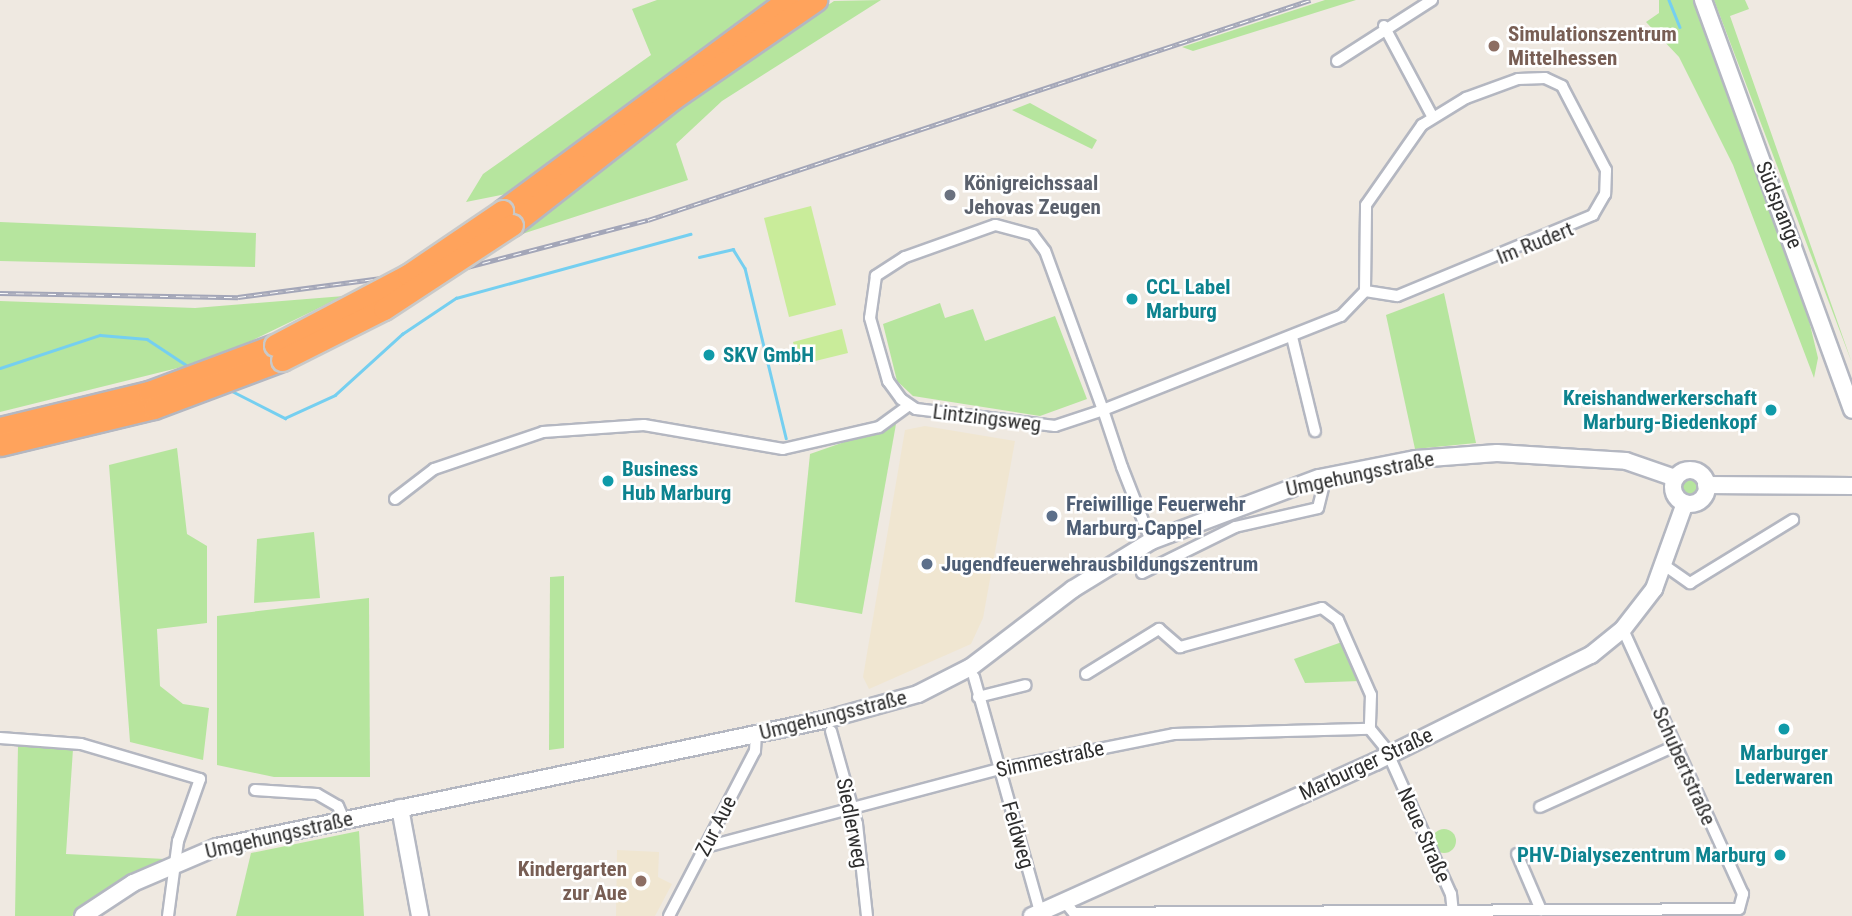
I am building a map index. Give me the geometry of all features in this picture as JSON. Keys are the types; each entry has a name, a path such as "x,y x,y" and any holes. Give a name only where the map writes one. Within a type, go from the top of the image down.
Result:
{"highway":[{"path":"507,218 787,0"},
{"path":"0,445 190,388 384,309 674,98 816,0"},
{"path":"0,428 190,388"}],"main road":[{"name":"Südspange","path":"1703,0 1852,410"},
{"name":"Umgehungsstraße","path":"83,916 173,862 344,820 880,708 940,684 1151,541 1326,477 1416,459 1497,453 1626,461 1675,478"},
{"path":"1706,485 1699,501 1685,503 1674,493 1675,478 1693,470 1706,485 1852,486"},
{"name":"Marburger Straße","path":"1038,915 1560,673 1623,629 1664,565 1685,503"},
{"path":"400,808 420,916"}],"street":[{"path":"1338,61 1384,26 1432,0"},
{"path":"1102,410 1340,316 1365,291 1366,205 1432,116 1384,26"},
{"name":"Im Rudert","path":"1365,291 1397,296 1577,227 1602,202 1603,161 1574,101 1552,80 1518,79 1432,116"},
{"name":"Lintzingsweg","path":"1102,410 1046,427 909,405 883,366 870,318 871,284 905,257 1002,225 1027,231 1045,251 1151,541"},
{"path":"1292,337 1315,431"},
{"path":"395,499 419,478 456,460 560,429 644,425 783,450 878,427 909,405"},
{"path":"1143,573 1235,527 1318,508 1326,477"},
{"path":"1664,565 1690,583 1793,520"},
{"path":"1086,674 1159,629 1180,647 1322,608 1339,620 1371,695 1370,729 1388,755"},
{"name":"Schubertstraße","path":"1578,913 1712,910 1744,903 1623,629"},
{"name":"Feldweg","path":"974,677 1038,915"},
{"path":"978,696 1026,685"},
{"name":"Simmestraße","path":"706,848 854,811 999,769 1174,734 1370,729"},
{"name":"Siedlerweg","path":"831,731 854,811 867,916"},
{"name":"Zur Aue","path":"669,916 755,751 756,734"},
{"path":"0,738 81,744 200,779 173,862 168,916"},
{"path":"1540,807 1675,746"},
{"name":"Neue Straße","path":"1388,755 1453,913"},
{"path":"255,790 317,794 338,806 344,820"},
{"path":"1517,854 1541,910"},
{"path":"1065,902 1074,913 1319,914 1541,910 1578,913"}],"shaded area":[{"path":"925,426 1015,441 983,618 971,644 869,689 863,677 905,430"},
{"name":"Kindergarten zur Aue","path":"617,850 659,852 658,877 672,884 655,916 616,916"}],"green space":[{"path":"657,0 767,0 506,194 466,202 483,174 651,55 632,9"},
{"path":"881,0 722,101 676,144 688,180 516,236 711,85 834,1"},
{"path":"1325,0 1356,0 1193,51 1182,47"},
{"path":"1659,0 1694,0 1796,266 1818,358 1814,378 1733,165 1679,57 1646,22 1659,13"},
{"path":"1714,0 1745,0 1749,9 1730,16 1852,363"},
{"path":"1030,103 1097,140 1092,149 1012,110"},
{"path":"811,206 836,305 789,317 764,218"},
{"path":"0,222 256,233 255,267 0,261"},
{"path":"1444,293 1476,443 1415,449 1386,315"},
{"path":"344,296 214,359 0,412 0,301 195,308"},
{"path":"940,303 945,318 973,309 985,341 1055,316 1087,399 1040,416 913,396 897,381 883,324"},
{"path":"842,329 848,353 799,365 793,342"},
{"path":"896,424 862,614 795,602 810,454"},
{"path":"177,448 187,534 207,546 207,623 157,629 160,686 183,704 209,708 203,760 130,742 109,465"},
{"path":"1689,478 1695,481 1698,487 1695,493 1689,496 1683,493 1680,487 1683,481"},
{"path":"314,532 320,598 254,603 257,539"},
{"path":"564,576 564,748 549,750 550,577"},
{"path":"369,598 370,777 274,777 217,765 217,616"},
{"path":"1342,642 1360,681 1305,683 1294,659"},
{"path":"18,745 73,749 66,854 165,859 72,916 15,916"},
{"path":"1444,829 1453,832 1456,841 1453,850 1444,853 1435,850 1432,841 1435,832"},
{"path":"359,831 364,916 236,916 251,853"}],"waterway":[{"path":"1669,0 1680,27"},
{"path":"230,390 285,418 335,395 402,334 456,298 690,234"},
{"path":"699,257 733,249 745,268 786,438"},
{"path":"0,368 100,335 147,339 191,368"}],"railway":[{"path":"0,293 238,297 467,267 648,220 1310,0"}],"place":[{"name":"Simulationszentrum Mittelhessen","path":"1494,46"},
{"name":"Königreichssaal Jehovas Zeugen","path":"950,195"},
{"name":"CCL Label Marburg","path":"1132,299"},
{"name":"SKV GmbH","path":"709,355"},
{"name":"Kreishandwerkerschaft Marburg-Biedenkopf","path":"1771,410"},
{"name":"Business Hub Marburg","path":"608,481"},
{"name":"Freiwillige Feuerwehr Marburg-Cappel","path":"1052,516"},
{"name":"Jugendfeuerwehrausbildungszentrum","path":"927,564"},
{"name":"Marburger Lederwaren","path":"1784,729"},
{"name":"PHV-Dialysezentrum Marburg","path":"1780,855"},
{"name":"Kindergarten zur Aue","path":"641,881"}]}
